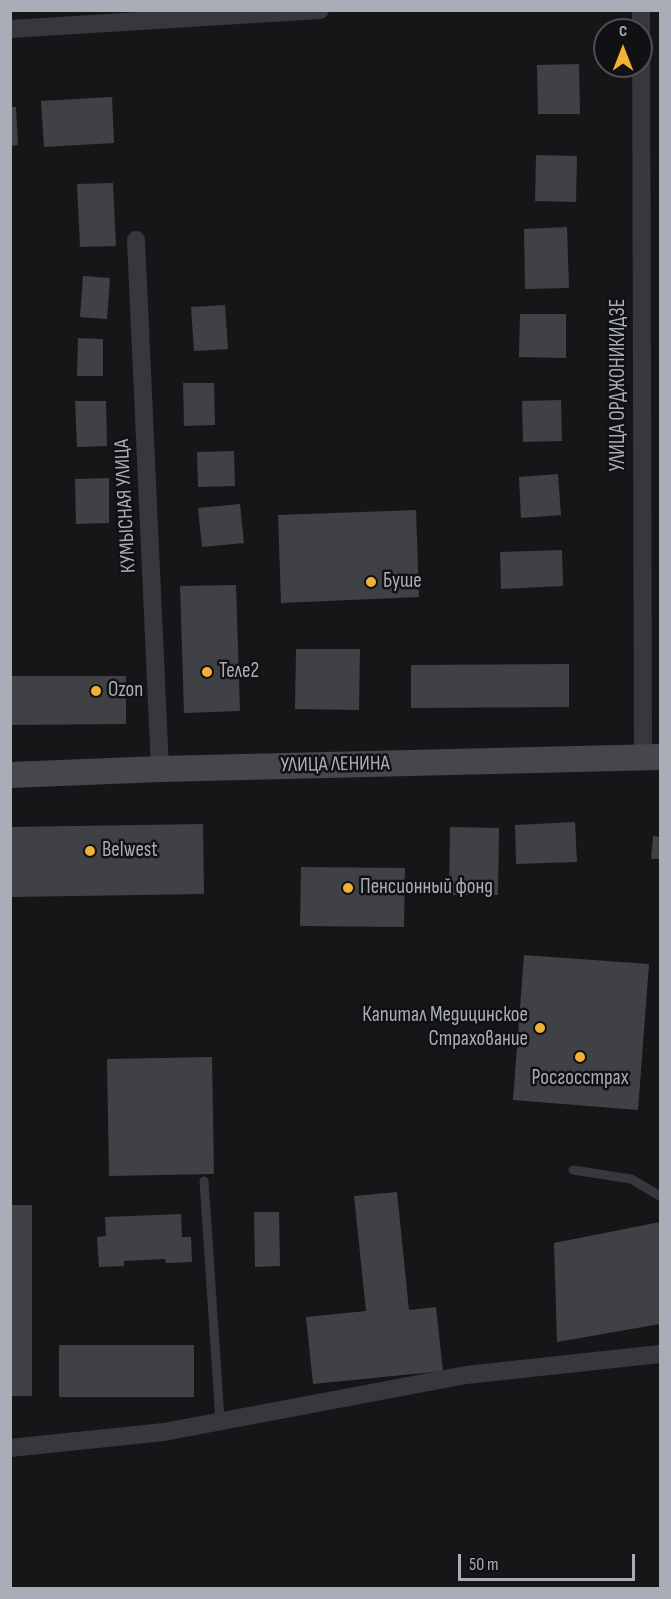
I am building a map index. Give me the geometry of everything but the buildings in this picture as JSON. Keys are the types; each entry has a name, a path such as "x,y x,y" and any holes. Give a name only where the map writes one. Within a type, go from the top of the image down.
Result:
{"street":[{"path":"10,29 168,16 320,10"},
{"name":"УЛИЦА ОРДЖОНИКИДЗЕ","path":"641,10 652,758"},
{"name":"КУМЫСНАЯ УЛИЦА","path":"136,240 160,769"},
{"name":"УЛИЦА ЛЕНИНА","path":"10,775 160,769 652,758"},
{"path":"10,1448 164,1432 466,1375 660,1354"}],"lane":[{"path":"573,1170 631,1179 660,1196"},
{"path":"204,1181 220,1421"}],"place":[{"name":"Буше","path":"371,582"},
{"name":"Теле2","path":"207,672"},
{"name":"Ozon","path":"96,691"},
{"name":"Belwest","path":"90,851"},
{"name":"Пенсионный фонд","path":"348,888"},
{"name":"Капитал Медицинское Страхование","path":"540,1028"},
{"name":"Росгосстрах","path":"580,1057"}]}
